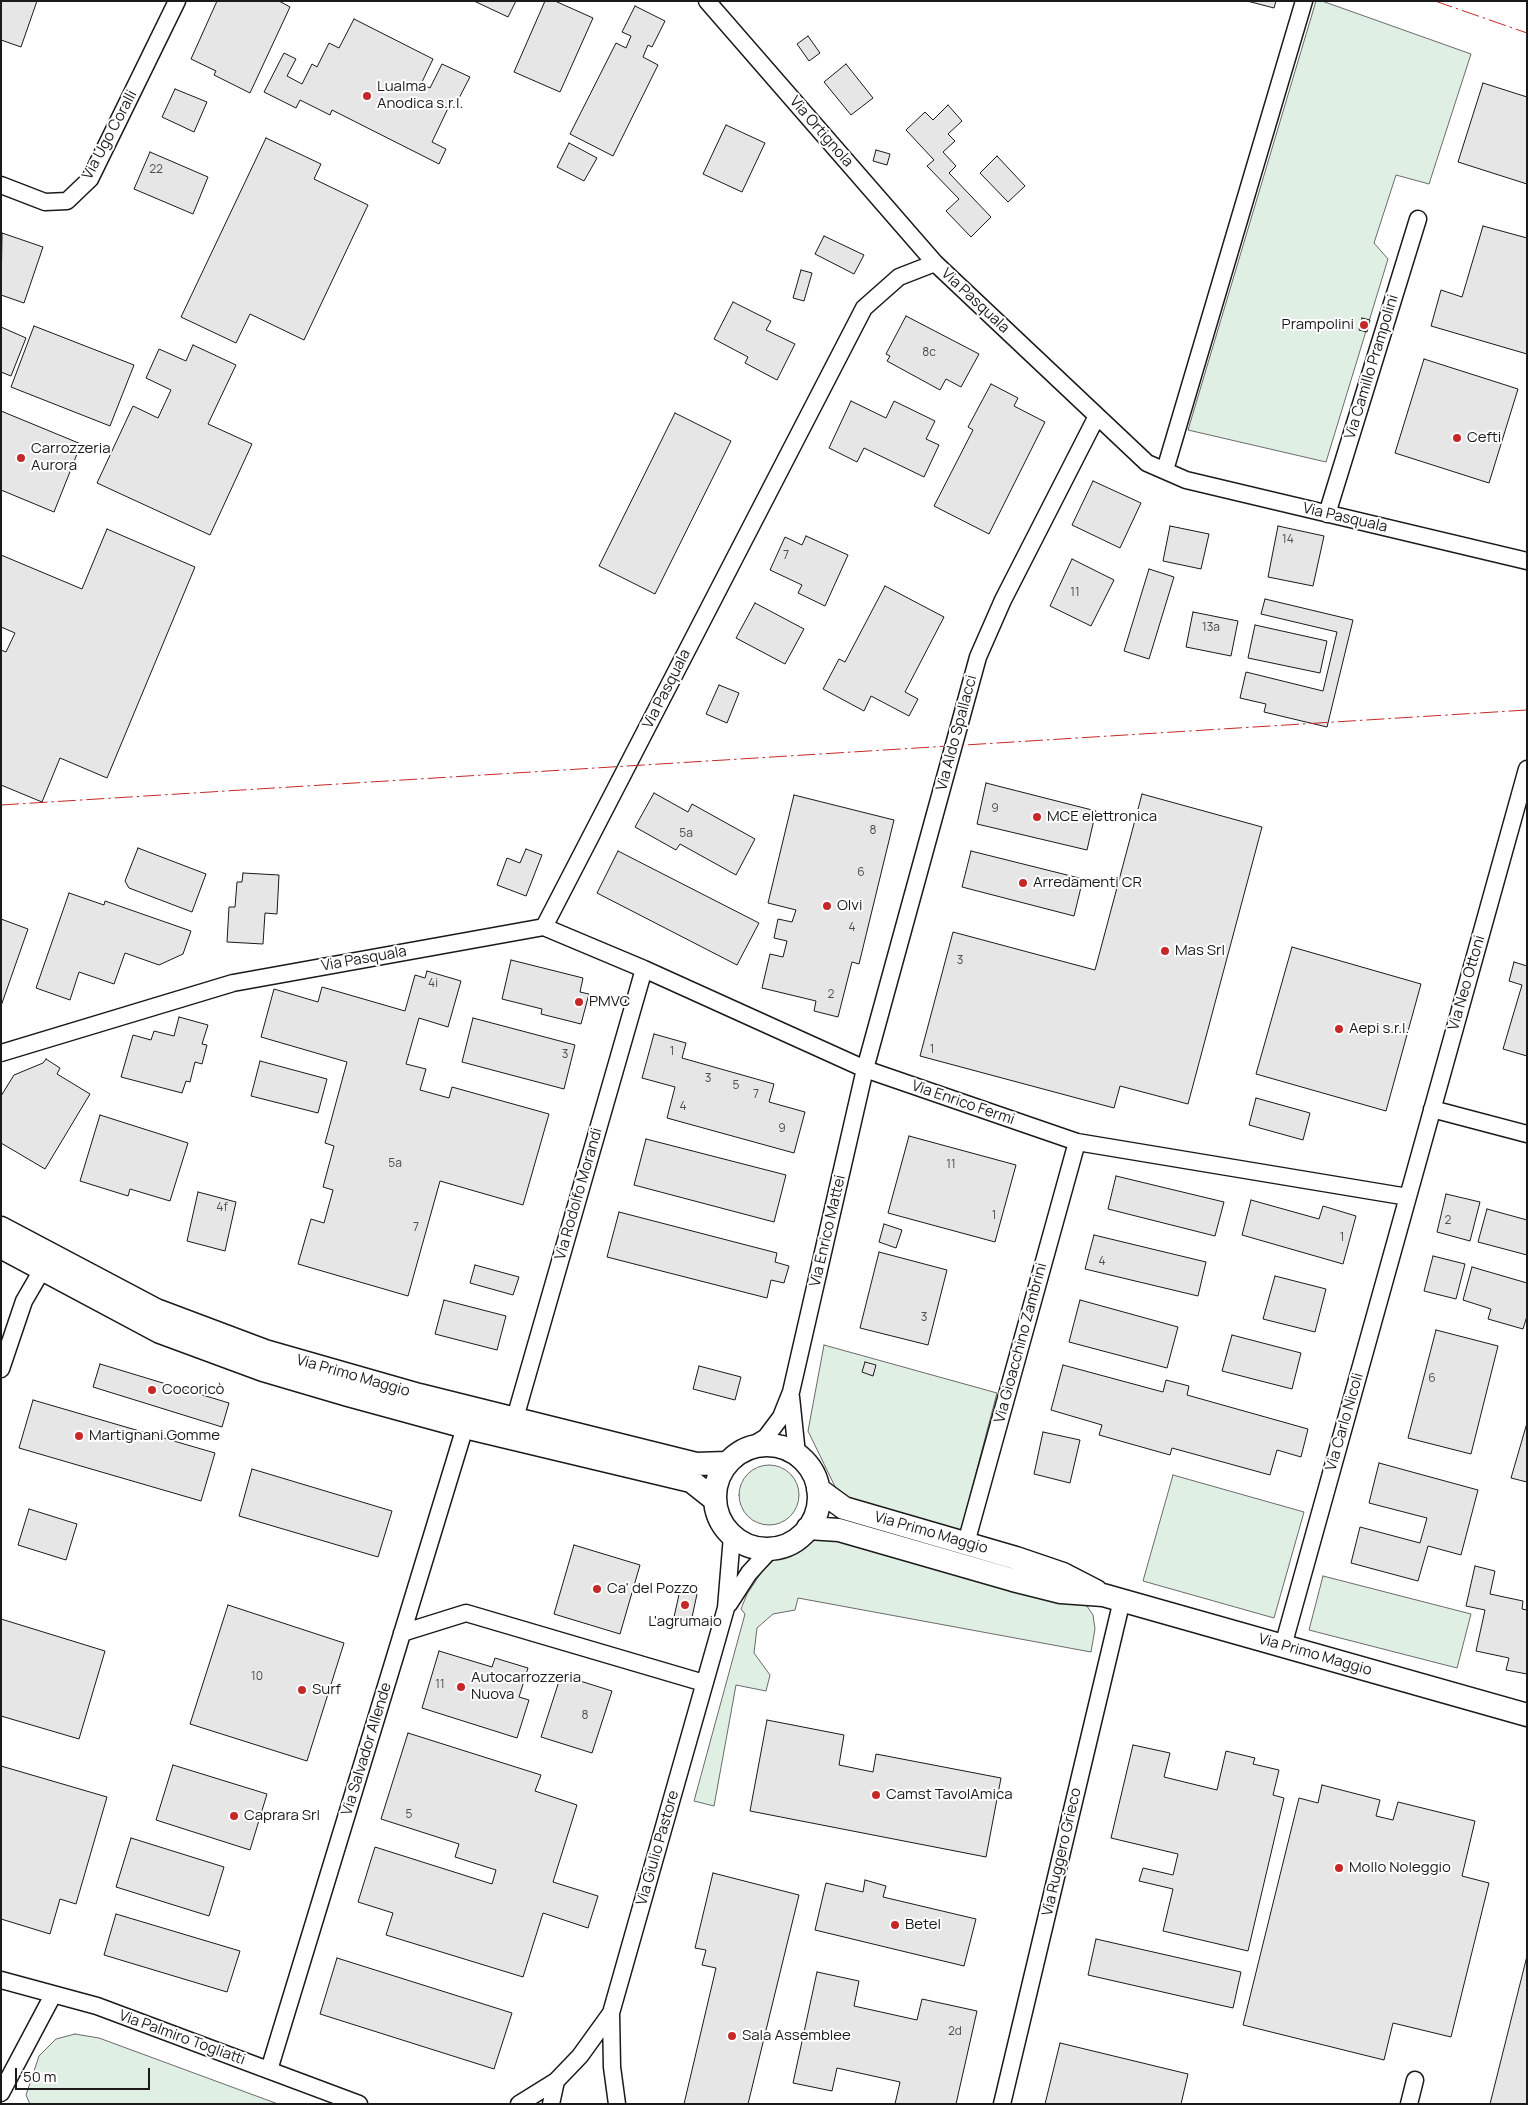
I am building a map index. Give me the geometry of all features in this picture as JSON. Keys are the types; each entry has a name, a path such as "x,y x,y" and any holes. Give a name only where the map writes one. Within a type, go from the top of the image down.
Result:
{"street":[{"name":"Via Ugo Coralli","path":"1,185 45,202 67,201 90,179 177,1"},
{"name":"Via Ortignola","path":"707,1 935,263"},
{"path":"1165,470 1304,1"},
{"name":"Via Camillo Prampolini","path":"1327,514 1418,219"},
{"name":"Via Pasquala","path":"1,1053 232,983 544,927 864,308 899,277 935,263 1147,463 1186,480 1527,561"},
{"name":"Via Aldo Spallacci","path":"865,1069 978,657 1003,600 1097,416"},
{"name":"Via Neo Ottoni","path":"1408,1197 1527,769"},
{"name":"Via Enrico Fermi","path":"544,927 644,969 865,1069 1077,1142 1408,1197"},
{"name":"Via Rodolfo Morandi","path":"515,1418 644,969"},
{"name":"Via Enrico Mattei","path":"750,1447 766,1437 781,1417 791,1392 865,1069"},
{"path":"1432,1109 1527,1134"},
{"name":"Via Gioacchino Zambrini","path":"966,1543 1077,1142"},
{"name":"Via Carlo Nicoli","path":"1283,1646 1408,1197"},
{"name":"Via Primo Maggio","path":"1,1228 156,1310 186,1323 265,1351 419,1395 696,1464 726,1464"},
{"name":"Via Primo Maggio","path":"1,1247 170,1336 263,1370 465,1427 691,1481 715,1500"},
{"path":"1,1369 24,1300 42,1270"},
{"name":"Via Enrico Mattei","path":"791,1392 796,1454"},
{"name":"Via Salvador Allende","path":"269,2070 465,1427"},
{"path":"766,1444 782,1447 796,1454 807,1463 814,1475 818,1489 815,1516 808,1528 798,1539 785,1546 771,1549 757,1548 744,1544 732,1536 720,1519 715,1500 715,1487 719,1474 726,1464 737,1454 750,1447 766,1444"},
{"name":"Via Primo Maggio","path":"818,1489 844,1508 966,1543 1063,1574 1113,1598"},
{"name":"Via Primo Maggio","path":"808,1528 839,1530 1013,1580 1062,1592 1113,1598 1527,1715"},
{"name":"Via Giulio Pastore","path":"618,2104 612,2067 611,2013 726,1608 732,1536"},
{"name":"Via Giulio Pastore","path":"726,1608 749,1572 771,1549"},
{"name":"Via Ruggero Grieco","path":"1002,2104 1113,1598"},
{"path":"402,1633 466,1613 704,1684"},
{"name":"Via Palmiro Togliatti","path":"1,1980 97,2006 360,2104"},
{"path":"1,2093 54,1995"},
{"name":"Via Giulio Pastore","path":"519,2104 556,2081 580,2056 611,2013"},
{"path":"1409,2104 1415,2080"},
{"path":"551,2104 556,2081"}],"green space":[{"path":"1316,1 1322,1 1471,54 1429,184 1396,175 1374,243 1388,259 1326,462 1188,430"},
{"path":"824,1345 997,1393 961,1530 842,1501 808,1431"},
{"path":"769,1465 786,1470 794,1478 799,1495 794,1512 786,1520 769,1525 752,1520 744,1512 739,1495 744,1478 752,1470"},
{"path":"1173,1475 1304,1512 1274,1618 1143,1581"},
{"path":"831,1538 847,1540 1087,1606 1093,1615 1095,1629 1091,1652 798,1598 795,1610 773,1614 757,1628 754,1653 770,1675 766,1691 736,1685 714,1806 694,1801 745,1614 741,1609 747,1594 763,1570 776,1558 810,1541"},
{"path":"1323,1576 1471,1614 1457,1668 1309,1630"},
{"path":"75,2034 99,2038 278,2104 30,2104 26,2095 39,2056 56,2039"}],"building":[{"path":"1,1 37,1 21,47 1,40"},
{"path":"217,1 279,1 290,7 250,93 214,75 216,71 191,59"},
{"path":"474,1 516,1 508,17"},
{"path":"545,1 555,1 593,18 560,92 514,72"},
{"path":"1247,1 1276,1 1274,8"},
{"path":"635,6 665,21 652,47 648,45 643,57 658,65 613,156 570,134 616,43 626,48 631,36 622,32"},
{"name":"Lualma Anodica s.r.l.","path":"354,19 433,59 421,84 430,88 442,64 470,77 457,102 452,100 432,142 446,149 439,164 332,110 330,115 300,100 296,108 264,92 284,53 296,59 287,76 302,84 312,64 317,67 329,43 339,48"},
{"path":"808,36 820,53 809,61 797,44"},
{"path":"846,64 873,98 851,115 824,82"},
{"path":"1483,83 1527,97 1527,184 1458,162"},
{"path":"175,89 207,102 194,132 162,117"},
{"path":"948,105 962,121 948,134 955,141 943,152 956,166 949,173 991,217 971,237 946,211 959,199 927,166 934,160 906,130 925,112 933,120"},
{"path":"726,125 765,143 742,192 703,174"},
{"path":"266,138 321,164 314,179 368,205 304,340 250,314 236,343 181,317"},
{"path":"569,143 597,158 584,181 557,167"},
{"path":"876,150 890,154 887,165 873,161"},
{"path":"150,152 208,177 193,214 134,189"},
{"path":"997,156 1025,186 1008,202 980,173"},
{"path":"1483,226 1527,238 1527,354 1431,326 1441,290 1462,297"},
{"path":"2,233 43,247 24,303 1,295"},
{"path":"824,236 864,255 854,274 815,254"},
{"path":"801,270 812,273 804,301 793,298"},
{"path":"733,302 771,321 766,330 795,344 777,380 745,363 748,357 714,339"},
{"path":"906,316 979,354 961,387 946,379 940,390 887,361 890,356 886,354"},
{"name":"Prampolini","path":"1362,318 1370,320 1367,332 1359,330"},
{"path":"34,326 134,365 110,426 11,387"},
{"path":"1,327 26,338 11,376 1,372"},
{"path":"193,345 236,365 208,424 252,444 210,535 97,483 133,406 158,418 171,390 146,378 159,349 186,361"},
{"path":"1424,359 1518,389 1489,483 1395,453"},
{"path":"991,384 1018,398 1014,406 1045,422 989,534 934,506 973,430 968,427"},
{"path":"851,401 886,418 894,401 935,421 926,439 939,445 924,477 864,448 857,462 829,448"},
{"path":"1,411 81,444 54,512 1,490"},
{"path":"675,413 731,441 655,594 599,566"},
{"path":"1093,481 1141,503 1120,548 1072,525"},
{"path":"1170,526 1209,534 1201,569 1163,561"},
{"path":"1278,526 1324,536 1313,586 1268,577"},
{"path":"107,529 195,567 107,778 60,758 42,802 1,785 1,650 6,652 15,633 1,627 1,555 82,589"},
{"path":"806,536 848,555 825,606 798,593 802,585 770,570 785,537 802,545"},
{"path":"1072,559 1114,580 1091,626 1050,606"},
{"path":"1149,569 1174,577 1149,659 1124,651"},
{"path":"885,586 944,617 905,692 918,699 909,716 871,696 864,711 823,689 839,659 845,662"},
{"path":"1265,599 1353,620 1327,727 1264,712 1266,704 1240,698 1246,672 1323,691 1337,632 1261,614"},
{"path":"755,603 804,629 785,664 736,638"},
{"path":"1193,612 1238,621 1231,656 1186,647"},
{"path":"1255,625 1327,641 1320,673 1248,658"},
{"path":"719,685 739,693 727,723 706,714"},
{"name":"MCE elettronica","path":"986,783 1096,811 1087,850 977,824"},
{"path":"654,793 688,812 692,804 755,839 736,875 680,844 676,850 635,827"},
{"name":"Mas Srl","path":"1142,794 1262,827 1188,1104 1120,1086 1114,1108 920,1056 953,932 1095,970"},
{"name":"Olvi","path":"794,795 894,820 859,964 852,962 838,1017 814,1011 816,1001 762,988 770,954 783,957 787,941 774,938 778,919 792,922 796,910 768,903"},
{"path":"138,848 206,874 192,912 129,888 125,881"},
{"path":"526,849 542,855 526,896 497,885 507,858 520,863"},
{"path":"618,851 759,923 737,965 597,893"},
{"name":"Arredamenti CR","path":"971,851 1083,879 1074,916 962,887"},
{"path":"243,873 279,875 277,914 265,913 263,944 227,942 229,907 235,907 237,882 242,882"},
{"path":"69,893 104,905 105,901 191,931 183,954 159,965 125,953 114,984 79,972 70,1000 36,988"},
{"path":"1,919 28,929 1,1006"},
{"name":"Aepi s.r.l.","path":"1292,947 1421,984 1386,1111 1256,1074"},
{"path":"511,960 583,978 580,992 589,994 581,1024 541,1014 542,1009 502,999"},
{"path":"1514,962 1527,966 1527,1056 1503,1049 1522,985 1509,981"},
{"path":"427,971 461,981 448,1027 419,1018 406,1064 426,1069 420,1090 449,1098 452,1087 549,1114 523,1205 440,1181 408,1296 298,1264 311,1219 324,1223 333,1190 323,1187 334,1146 325,1143 347,1062 261,1037 274,989 318,1002 322,987 405,1011 415,975 425,978"},
{"path":"179,1017 208,1025 202,1044 207,1045 202,1064 195,1062 190,1082 186,1081 182,1093 121,1077 133,1035 151,1040 154,1031 174,1036"},
{"path":"473,1018 575,1045 564,1089 462,1062"},
{"path":"654,1034 686,1043 682,1058 774,1084 769,1102 805,1112 794,1153 667,1118 675,1087 642,1078"},
{"path":"46,1059 60,1068 57,1074 90,1094 45,1169 1,1143 1,1096 14,1075 43,1063"},
{"path":"260,1061 327,1079 318,1113 251,1096"},
{"path":"1256,1098 1310,1113 1303,1140 1249,1125"},
{"path":"100,1115 188,1143 170,1201 130,1189 128,1196 80,1181"},
{"path":"909,1136 1016,1165 995,1242 888,1213"},
{"path":"646,1139 786,1175 774,1222 634,1185"},
{"path":"1116,1176 1224,1202 1215,1236 1108,1209"},
{"path":"198,1192 236,1202 225,1251 187,1241"},
{"path":"1446,1194 1480,1202 1470,1241 1437,1232"},
{"path":"1251,1200 1319,1219 1323,1206 1356,1216 1343,1264 1242,1235"},
{"path":"1487,1209 1527,1220 1527,1255 1478,1242"},
{"path":"619,1212 777,1253 775,1262 789,1266 784,1283 771,1280 767,1298 607,1257"},
{"path":"884,1224 902,1230 896,1248 879,1242"},
{"path":"1094,1235 1206,1262 1198,1296 1085,1269"},
{"path":"879,1252 947,1270 928,1345 860,1328"},
{"path":"1433,1256 1465,1264 1456,1299 1424,1291"},
{"path":"475,1265 519,1277 513,1295 470,1283"},
{"path":"1472,1267 1527,1283 1527,1316 1523,1329 1488,1319 1491,1309 1463,1300"},
{"path":"1275,1276 1326,1289 1315,1332 1263,1319"},
{"path":"444,1300 506,1316 497,1350 435,1334"},
{"path":"1080,1300 1178,1327 1167,1368 1069,1342"},
{"path":"1436,1330 1498,1346 1471,1454 1408,1438"},
{"path":"1232,1335 1301,1353 1292,1389 1222,1371"},
{"path":"865,1362 876,1365 873,1376 862,1372"},
{"path":"100,1364 229,1403 222,1427 93,1387"},
{"path":"1063,1365 1163,1392 1166,1380 1189,1386 1187,1395 1308,1429 1301,1457 1277,1450 1270,1475 1172,1448 1170,1455 1099,1435 1102,1425 1051,1410"},
{"path":"699,1366 741,1377 735,1400 693,1389"},
{"path":"33,1400 215,1453 201,1501 19,1448"},
{"path":"1527,1423 1527,1482 1511,1478"},
{"path":"1043,1432 1080,1440 1070,1483 1034,1474"},
{"path":"1379,1463 1478,1490 1461,1555 1428,1546 1418,1581 1351,1563 1360,1527 1420,1543 1427,1518 1369,1503"},
{"path":"252,1469 392,1511 378,1557 239,1516"},
{"path":"29,1509 77,1524 66,1560 18,1545"},
{"name":"Ca' del Pozzo","path":"574,1545 640,1565 620,1634 554,1614"},
{"path":"1475,1566 1495,1571 1490,1594 1523,1601 1522,1609 1527,1610 1527,1674 1506,1670 1509,1658 1476,1651 1485,1610 1466,1606"},
{"path":"680,1590 697,1594 691,1622 674,1617"},
{"path":"228,1605 344,1643 307,1761 190,1724"},
{"path":"1,1619 105,1651 79,1739 1,1716"},
{"path":"439,1651 492,1667 495,1658 528,1668 519,1697 529,1700 517,1738 422,1708"},
{"path":"561,1675 612,1691 592,1753 541,1737"},
{"name":"Camst TavolAmica","path":"767,1720 844,1735 839,1765 873,1772 876,1754 1001,1778 986,1857 750,1811"},
{"path":"408,1733 541,1775 535,1791 577,1805 553,1882 598,1896 588,1928 543,1913 523,1977 386,1935 393,1913 358,1902 375,1847 492,1884 496,1870 455,1857 459,1844 381,1819"},
{"path":"1133,1745 1170,1753 1164,1777 1217,1790 1226,1751 1255,1758 1253,1764 1279,1770 1273,1795 1284,1798 1248,1951 1163,1931 1173,1889 1139,1881 1143,1868 1173,1875 1178,1854 1111,1838"},
{"path":"173,1765 267,1794 250,1850 156,1820"},
{"path":"1,1766 107,1797 76,1904 60,1899 50,1934 1,1919"},
{"path":"1322,1785 1380,1800 1376,1816 1393,1820 1398,1802 1475,1821 1462,1876 1489,1883 1451,2037 1393,2023 1384,2060 1243,2025 1299,1798 1318,1803"},
{"path":"131,1838 224,1867 209,1916 116,1887"},
{"name":"Sala Assemblee","path":"713,1873 799,1895 748,2104 684,2104 716,1968 702,1965 706,1950 695,1948"},
{"name":"Betel","path":"865,1880 886,1886 883,1897 976,1919 964,1966 815,1930 826,1883 863,1892"},
{"path":"116,1914 240,1951 227,1992 104,1955"},
{"path":"1096,1939 1241,1972 1233,2008 1088,1975"},
{"path":"1527,1956 1527,2104 1490,2104"},
{"path":"337,1958 512,2013 494,2069 320,2014"},
{"path":"817,1972 859,1981 854,2006 917,2020 922,1999 977,2011 956,2104 895,2104 900,2082 837,2068 832,2091 793,2083"},
{"path":"1060,2043 1188,2074 1181,2104 1045,2104"}],"power":[{"path":"1435,1 1527,33"},
{"path":"1,805 1527,710"}],"place":[{"name":"Lualma Anodica s.r.l.","path":"367,96"},
{"name":"Prampolini","path":"1364,325"},
{"name":"Cefti","path":"1457,438"},
{"name":"Carrozzeria Aurora","path":"21,458"},
{"name":"MCE elettronica","path":"1037,817"},
{"name":"Arredamenti CR","path":"1023,883"},
{"name":"Olvi","path":"827,906"},
{"name":"Mas Srl","path":"1165,951"},
{"name":"PMVC","path":"579,1002"},
{"name":"Aepi s.r.l.","path":"1339,1029"},
{"name":"Cocoricò","path":"152,1390"},
{"name":"Martignani Gomme","path":"79,1436"},
{"name":"Ca' del Pozzo","path":"597,1589"},
{"name":"L'agrumaio","path":"685,1605"},
{"name":"Autocarrozzeria Nuova","path":"461,1687"},
{"name":"Surf","path":"302,1690"},
{"name":"Camst TavolAmica","path":"876,1795"},
{"name":"Caprara Srl","path":"234,1816"},
{"name":"Mollo Noleggio","path":"1339,1868"},
{"name":"Betel","path":"895,1925"},
{"name":"Sala Assemblee","path":"732,2036"}]}
